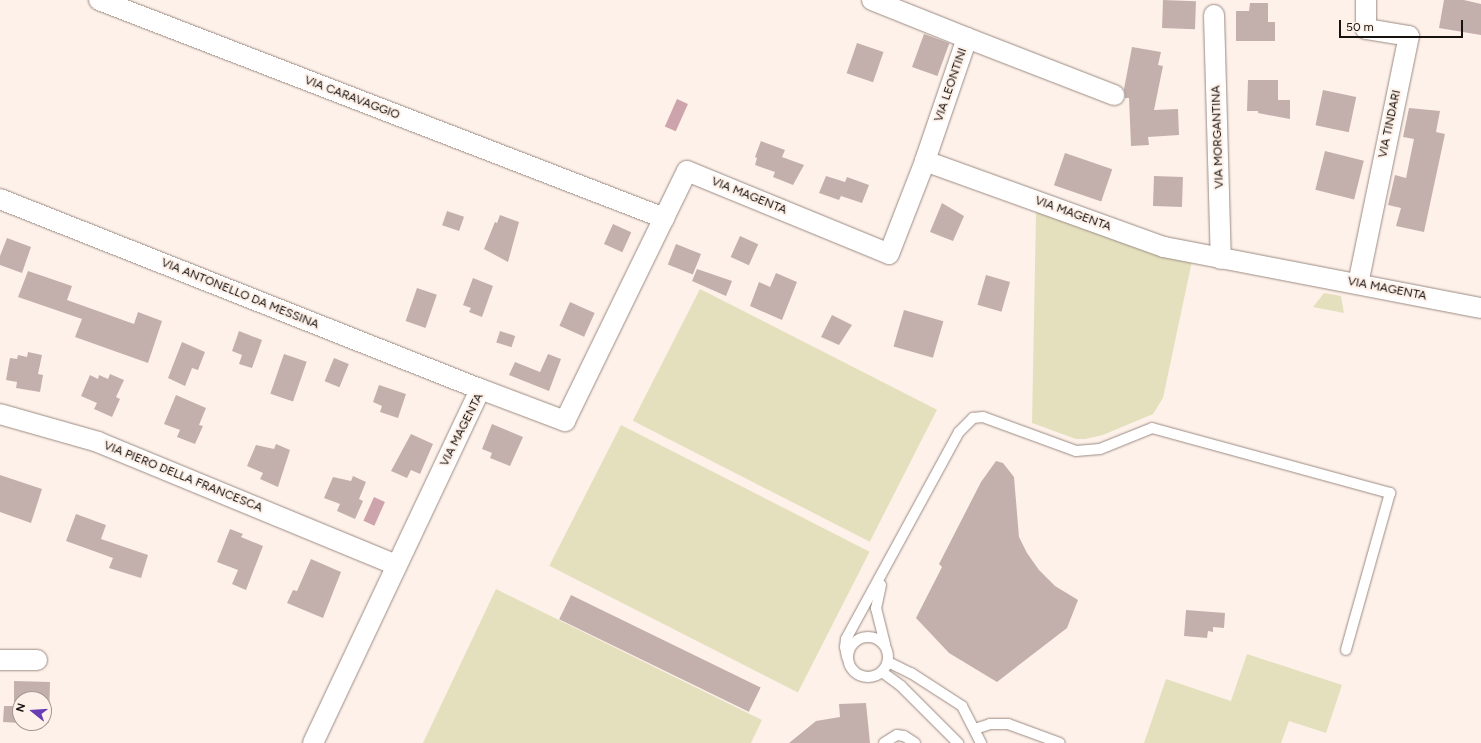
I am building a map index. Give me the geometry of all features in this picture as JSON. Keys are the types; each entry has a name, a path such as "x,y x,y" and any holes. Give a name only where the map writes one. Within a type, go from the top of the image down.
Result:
{"street":[{"name":"VIA CARAVAGGIO","path":"99,0 664,218"},
{"name":"VIA LEONTINI","path":"872,0 967,38 925,161"},
{"name":"VIA TINDARI","path":"1358,284 1408,36 1366,29 1366,0"},
{"name":"VIA MORGANTINA","path":"1214,15 1221,259"},
{"path":"967,38 1114,95"},
{"name":"VIA MAGENTA","path":"313,743 480,389 564,421 687,171 889,254 925,161 1164,247 1481,308"},
{"name":"VIA ANTONELLO DA MESSINA","path":"0,198 480,389"},
{"name":"VIA PIERO DELLA FRANCESCA","path":"0,414 98,442 397,565"},
{"path":"0,660 37,660"}],"lane":[{"path":"887,566 876,608 888,662 882,672 872,678 860,676 851,668 845,647 846,639 959,432 973,418 994,420 1076,451 1100,449 1152,428 1390,493 1346,650"},
{"path":"848,657 851,646 860,638 876,638 885,646"},
{"path":"888,662 911,673 962,706 981,743"},
{"path":"882,672 901,686 958,743"},
{"path":"975,729 990,724 1008,724 1060,743"},
{"path":"884,743 897,735 904,736 915,743"}],"shaded area":[{"path":"677,99 688,104 676,131 665,126"},
{"path":"1036,212 1139,248 1192,261 1163,398 1153,414 1103,435 1085,439 1076,439 1032,423"},
{"path":"700,289 937,410 870,542 633,421"},
{"path":"1324,293 1341,296 1344,313 1313,307"},
{"path":"621,425 870,552 798,692 549,566"},
{"path":"374,497 385,502 374,526 363,521"},
{"path":"496,589 762,720 751,743 423,743"},
{"path":"1247,654 1342,685 1326,733 1289,721 1281,743 1144,743 1166,679 1231,701"}],"building":[{"path":"1163,0 1196,1 1195,29 1162,28"},
{"path":"1444,0 1464,0 1481,4 1481,35 1439,28"},
{"path":"1250,3 1268,3 1268,22 1275,22 1275,41 1236,41 1236,11 1249,11"},
{"path":"924,34 949,43 937,76 912,67"},
{"path":"857,43 883,52 873,82 847,73"},
{"path":"1132,47 1161,52 1158,65 1163,66 1154,110 1178,109 1179,135 1148,137 1149,145 1131,146 1129,98 1125,98 1124,89"},
{"path":"1248,80 1278,80 1278,100 1290,100 1290,119 1258,113 1258,111 1247,111"},
{"path":"1323,90 1356,97 1349,132 1316,125"},
{"path":"1409,108 1440,111 1436,132 1445,134 1424,232 1396,226 1401,208 1388,205 1395,175 1406,178 1414,139 1403,137"},
{"path":"761,141 785,150 782,157 804,165 793,185 773,177 775,172 755,165 757,158 755,157"},
{"path":"1325,151 1364,161 1354,199 1315,190"},
{"path":"1065,153 1112,169 1101,201 1054,185"},
{"path":"826,176 845,182 847,177 869,185 862,203 841,196 839,200 819,193"},
{"path":"1154,176 1183,177 1182,207 1153,206"},
{"path":"942,203 964,216 953,241 930,232"},
{"path":"447,211 464,217 459,231 442,225"},
{"path":"500,215 519,222 508,262 484,249 495,222 497,223"},
{"path":"613,224 631,232 622,252 604,244"},
{"path":"740,236 758,244 749,265 731,257"},
{"path":"7,238 31,247 22,273 0,265 0,256"},
{"path":"676,244 701,254 693,275 668,264"},
{"path":"697,269 732,281 726,296 692,281"},
{"path":"28,271 72,286 67,300 134,324 138,312 162,321 148,363 75,337 82,319 18,297"},
{"path":"776,273 797,282 782,320 750,306 759,282 770,287"},
{"path":"986,275 1010,282 1001,312 977,305"},
{"path":"473,278 493,286 482,317 469,312 471,308 463,305"},
{"path":"417,288 437,295 425,328 406,321"},
{"path":"570,302 595,313 584,337 559,326"},
{"path":"904,310 943,321 933,358 894,347"},
{"path":"832,315 852,325 839,345 821,337"},
{"path":"239,331 262,340 252,368 239,364 242,355 232,351"},
{"path":"500,331 515,336 512,347 496,342"},
{"path":"182,342 205,352 198,370 192,368 185,386 168,378"},
{"path":"28,352 42,355 38,374 43,375 40,392 16,388 17,382 6,380 10,358 17,359 18,355 27,357"},
{"path":"284,354 307,362 293,402 270,394"},
{"path":"548,354 561,359 549,391 509,375 515,362 540,372"},
{"path":"334,358 349,364 339,387 325,381"},
{"path":"110,374 124,380 116,397 120,399 112,417 94,409 97,403 81,396 90,375 98,379 99,375 108,379"},
{"path":"379,385 406,394 398,418 380,412 382,406 373,402"},
{"path":"176,395 206,408 199,425 203,426 195,444 177,437 180,430 164,424"},
{"path":"492,424 523,437 510,466 490,458 492,453 482,449"},
{"path":"411,434 433,444 420,474 411,470 407,478 391,471"},
{"path":"276,444 290,450 278,487 260,479 263,473 247,466 256,445 274,449"},
{"path":"996,461 1003,463 1014,477 1019,537 1027,553 1039,570 1055,586 1078,600 1067,628 997,682 949,653 916,618 942,567 939,564 981,482"},
{"path":"0,475 42,489 31,523 0,512"},
{"path":"353,476 366,482 359,499 363,501 355,519 337,511 340,504 324,498 333,477 351,481"},
{"path":"76,514 106,525 101,539 148,555 141,578 109,568 113,558 66,541"},
{"path":"230,529 243,534 241,537 263,546 246,590 232,584 238,570 217,562"},
{"path":"311,559 341,572 323,618 287,603 293,590 297,591"},
{"path":"571,595 761,687 749,712 559,619"},
{"path":"1186,610 1225,613 1224,628 1213,627 1213,632 1208,631 1207,638 1184,636"},
{"path":"14,681 50,682 50,691 14,691"},
{"path":"866,703 870,743 789,743 816,721 840,717 839,704"},
{"path":"4,706 12,706 12,723 3,722"}]}
